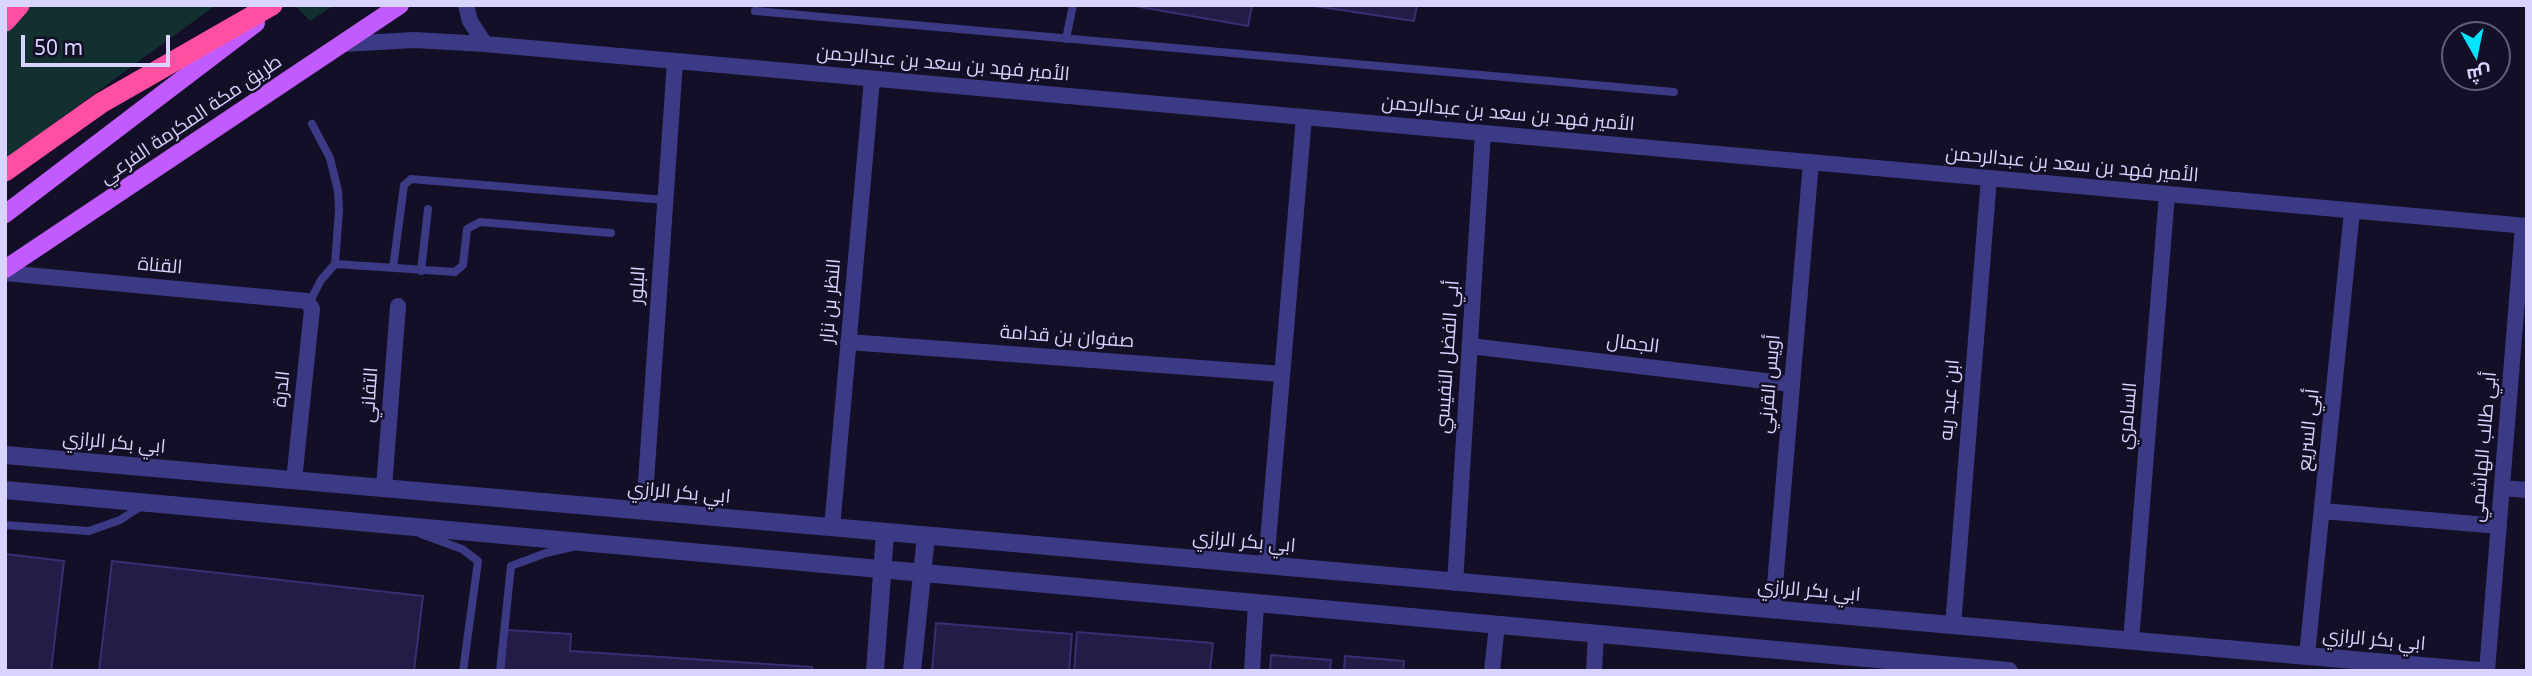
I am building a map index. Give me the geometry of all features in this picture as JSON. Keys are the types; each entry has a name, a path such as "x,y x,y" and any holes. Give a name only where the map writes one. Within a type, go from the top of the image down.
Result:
{"highway":[{"path":"5,21 19,5"},
{"path":"5,171 101,103 272,5"}],"main road":[{"path":"5,214 279,5"},
{"name":"طريق مكة المكرمة الفرعي","path":"5,271 400,5"}],"street":[{"path":"466,5 470,21 485,44"},
{"name":"الأمير فهد بن سعد بن عبدالرحمن","path":"343,44 414,40 485,44 2525,226"},
{"name":"البلور","path":"644,511 675,61"},
{"name":"النظر بن نزار","path":"832,528 872,79"},
{"path":"1266,565 1304,117"},
{"name":"أبي الفضل النفيسي","path":"1455,583 1483,133"},
{"name":"أويس القرني","path":"1773,608 1811,162"},
{"name":"ابن عبد ربه","path":"1952,626 1989,178"},
{"name":"السامري","path":"2131,641 2167,194"},
{"name":"أبي السريع","path":"2307,655 2352,211"},
{"name":"أبي طالب الهاشمي","path":"2487,671 2525,226"},
{"name":"القناة","path":"5,271 303,300 309,303"},
{"name":"الدرة","path":"294,480 312,309 309,303"},
{"name":"التفاني","path":"384,488 398,306"},
{"name":"صفوان بن قدامة","path":"848,342 1283,374"},
{"name":"الجمال","path":"1470,346 1791,384"},
{"name":"ابي بكر الرازي","path":"5,455 2479,671"},
{"path":"2502,488 2527,490"},
{"path":"5,490 2009,671"},
{"path":"2322,511 2499,526"},
{"path":"875,671 885,533"},
{"path":"912,671 926,536"},
{"path":"1251,671 1256,604"},
{"path":"1492,671 1497,625"},
{"path":"1594,671 1596,634"}],"lane":[{"path":"1066,39 1073,5"},
{"path":"755,11 1674,92"},
{"path":"309,303 321,280 335,264 340,210 330,158 312,124"},
{"path":"393,268 404,185 411,179 665,200"},
{"path":"421,271 428,209"},
{"path":"335,264 451,273 463,265 467,229 480,222 611,233"},
{"path":"5,525 89,531 120,520 147,503"},
{"path":"402,526 462,549 478,561 463,671"},
{"path":"500,671 512,566 546,553 589,543"}],"green space":[{"path":"5,5 216,5 5,159"},
{"path":"295,5 334,5 310,21"}],"building":[{"path":"1129,5 1252,5 1248,26"},
{"path":"1308,5 1417,5 1414,21"},
{"path":"5,554 64,561 51,671 5,671"},
{"path":"112,561 423,596 414,671 99,671"},
{"path":"936,623 1072,634 1069,671 932,671"},
{"path":"506,630 571,634 570,651 812,667 812,671 504,671"},
{"path":"1077,632 1213,643 1210,671 1074,671"},
{"path":"1271,655 1331,660 1330,671 1270,671"},
{"path":"1345,656 1404,661 1403,671 1344,671"}]}
